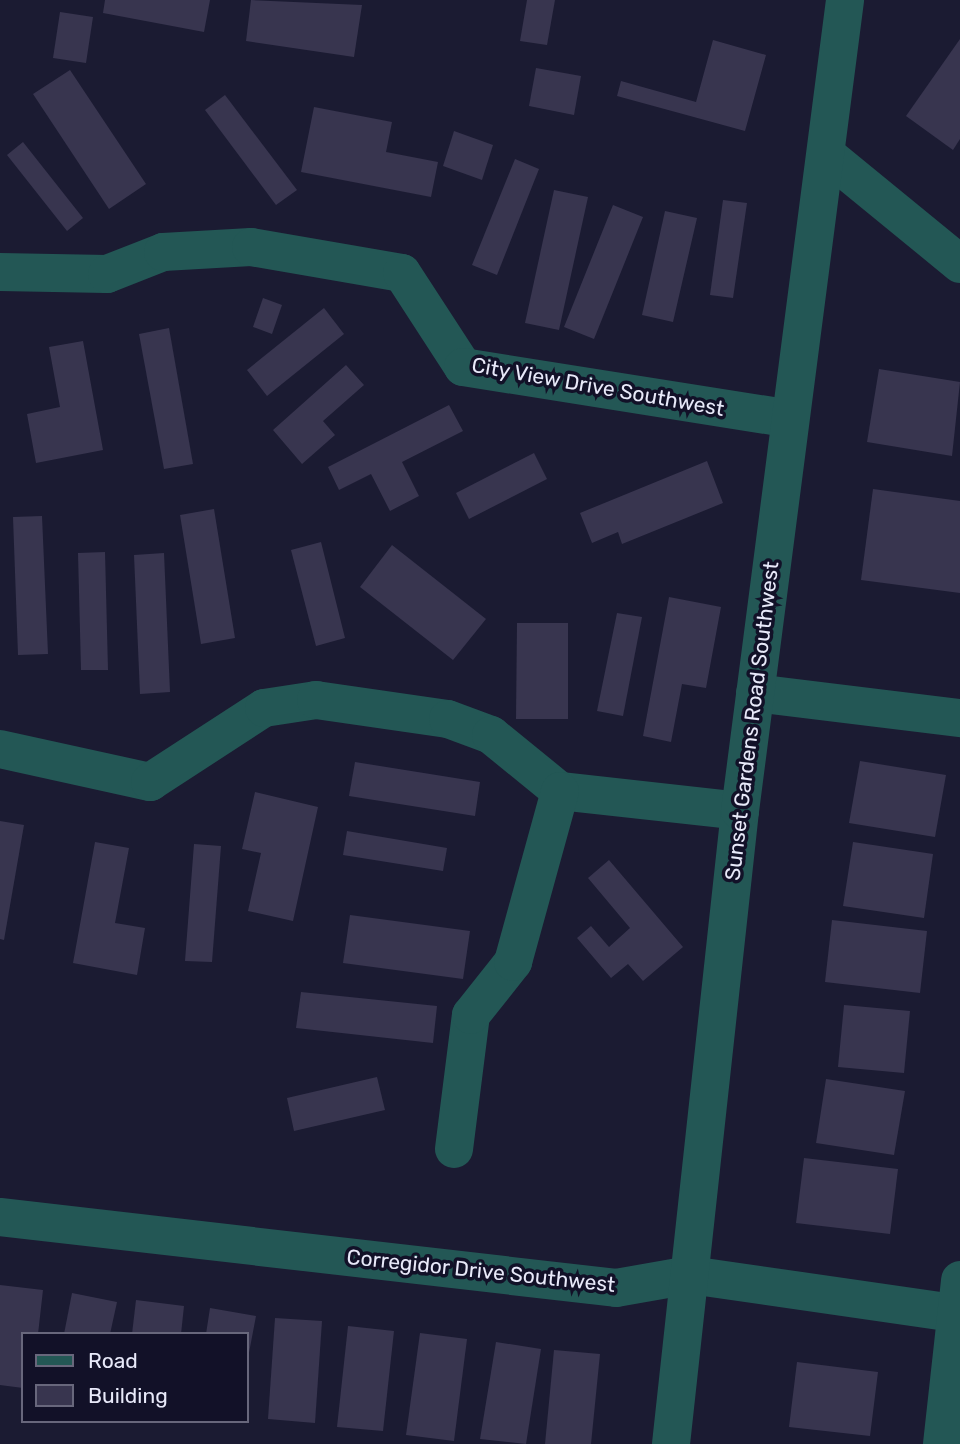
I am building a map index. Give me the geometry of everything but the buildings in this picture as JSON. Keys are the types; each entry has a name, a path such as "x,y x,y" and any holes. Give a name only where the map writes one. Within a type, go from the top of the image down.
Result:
{"street":[{"name":"Sunset Gardens Road Southwest","path":"671,1444 740,811 845,0"},
{"path":"827,155 960,264"},
{"name":"City View Drive Southwest","path":"0,272 107,274 163,252 251,247 402,272 463,367 790,419"},
{"path":"755,693 960,718"},
{"path":"0,749 150,782 264,708 316,700 448,719 491,735 560,791 740,811"},
{"path":"453,1150 471,1015 513,962 560,791"},
{"name":"Corregidor Drive Southwest","path":"0,1217 616,1288 690,1275 959,1302"},
{"path":"943,1444 959,1302"}]}
